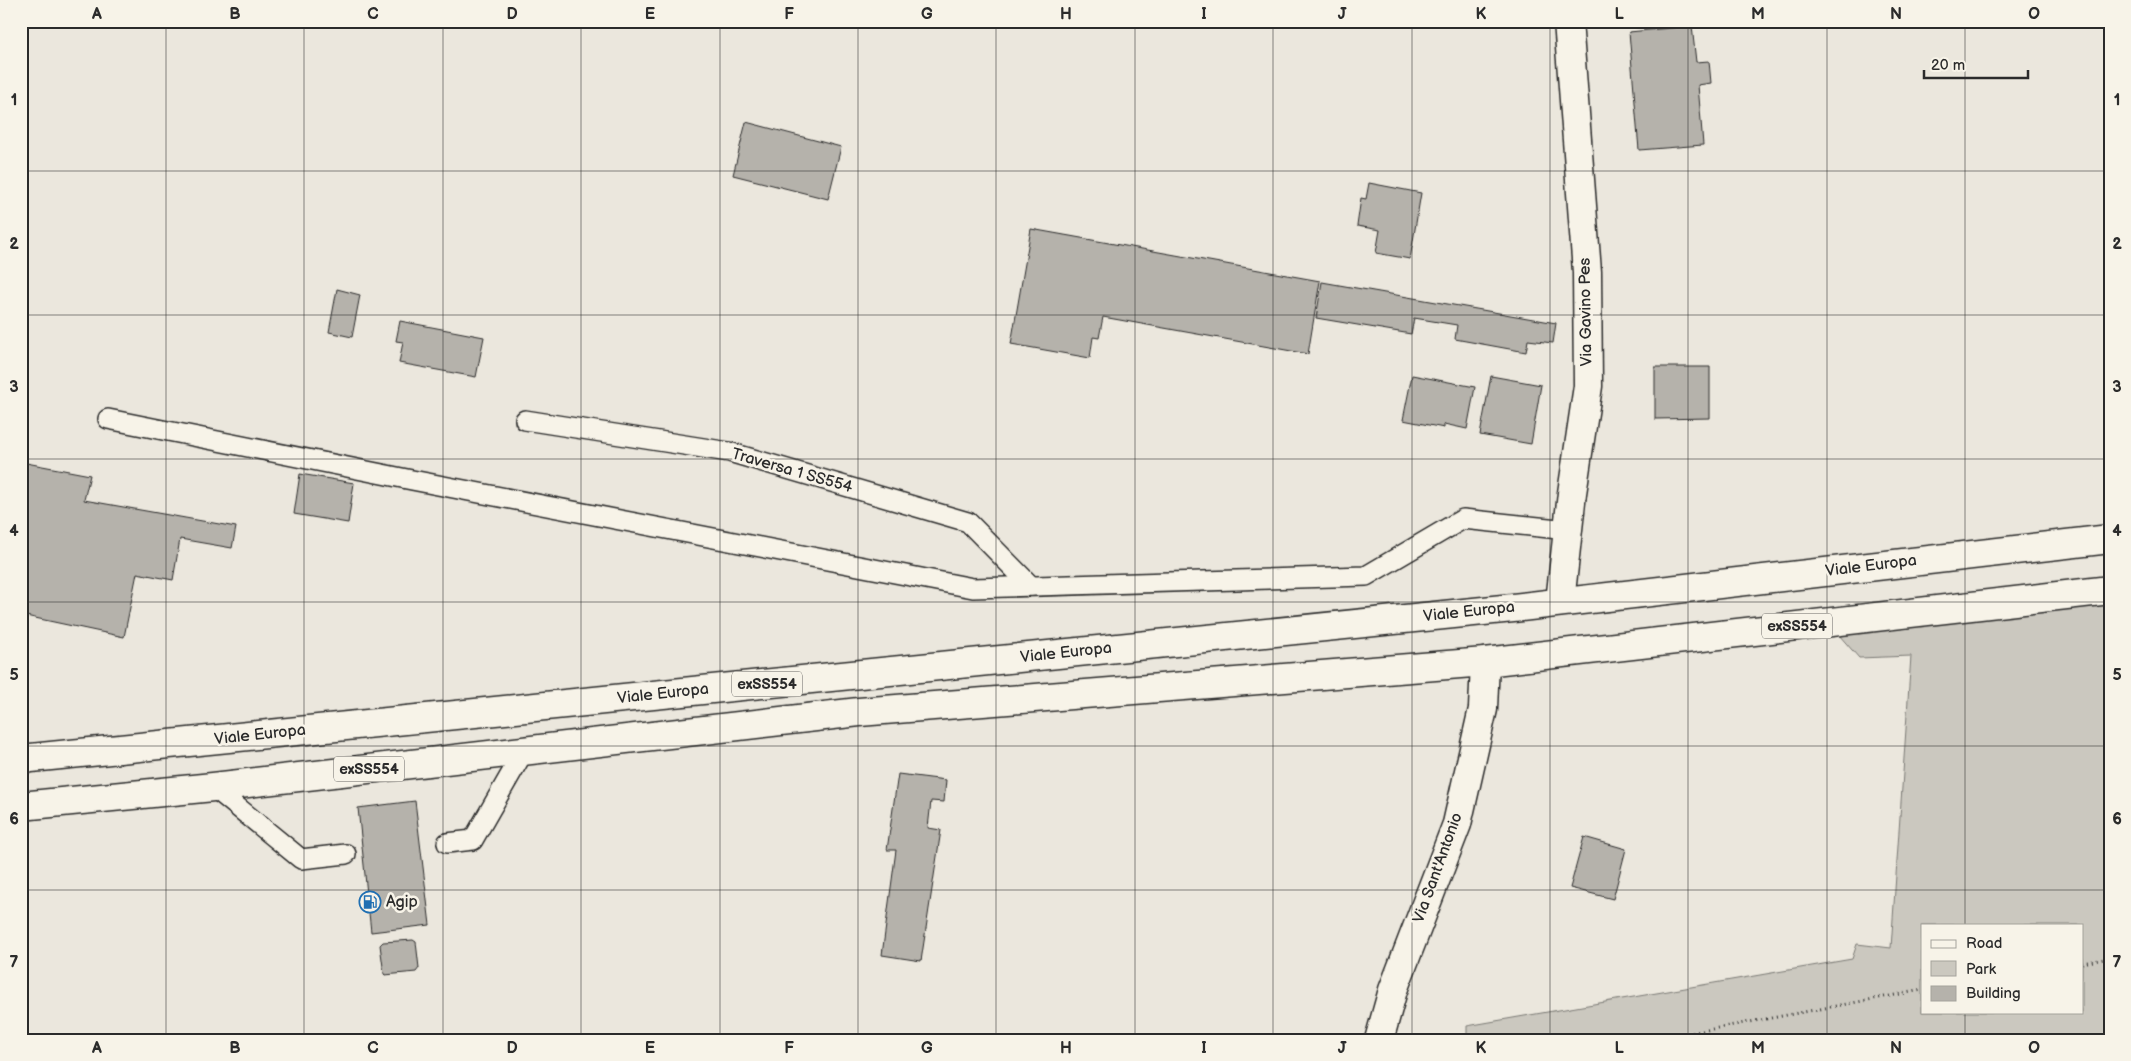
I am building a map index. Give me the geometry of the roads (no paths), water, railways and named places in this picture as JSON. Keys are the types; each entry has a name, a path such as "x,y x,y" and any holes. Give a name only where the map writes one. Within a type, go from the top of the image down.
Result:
{"main road":[{"name":"Via Gavino Pes","path":"1560,602 1588,386 1587,272 1568,21"},
{"name":"Viale Europa","path":"21,759 1560,602 2110,539"},
{"name":"exSS554","path":"21,806 213,787 859,712 1485,662 2110,590"},
{"name":"Via Sant'Antonio","path":"1380,1040 1393,990 1456,824 1483,709 1485,662"}],"lane":[{"path":"108,419 412,480 972,588 1366,576 1463,520 1568,530"},
{"name":"Traversa 1 SS554","path":"525,420 729,452 968,522 1031,586"},
{"path":"447,843 473,840 524,751"},
{"path":"213,787 302,859 346,854"}],"place":[{"name":"Agip","path":"370,902"}]}
